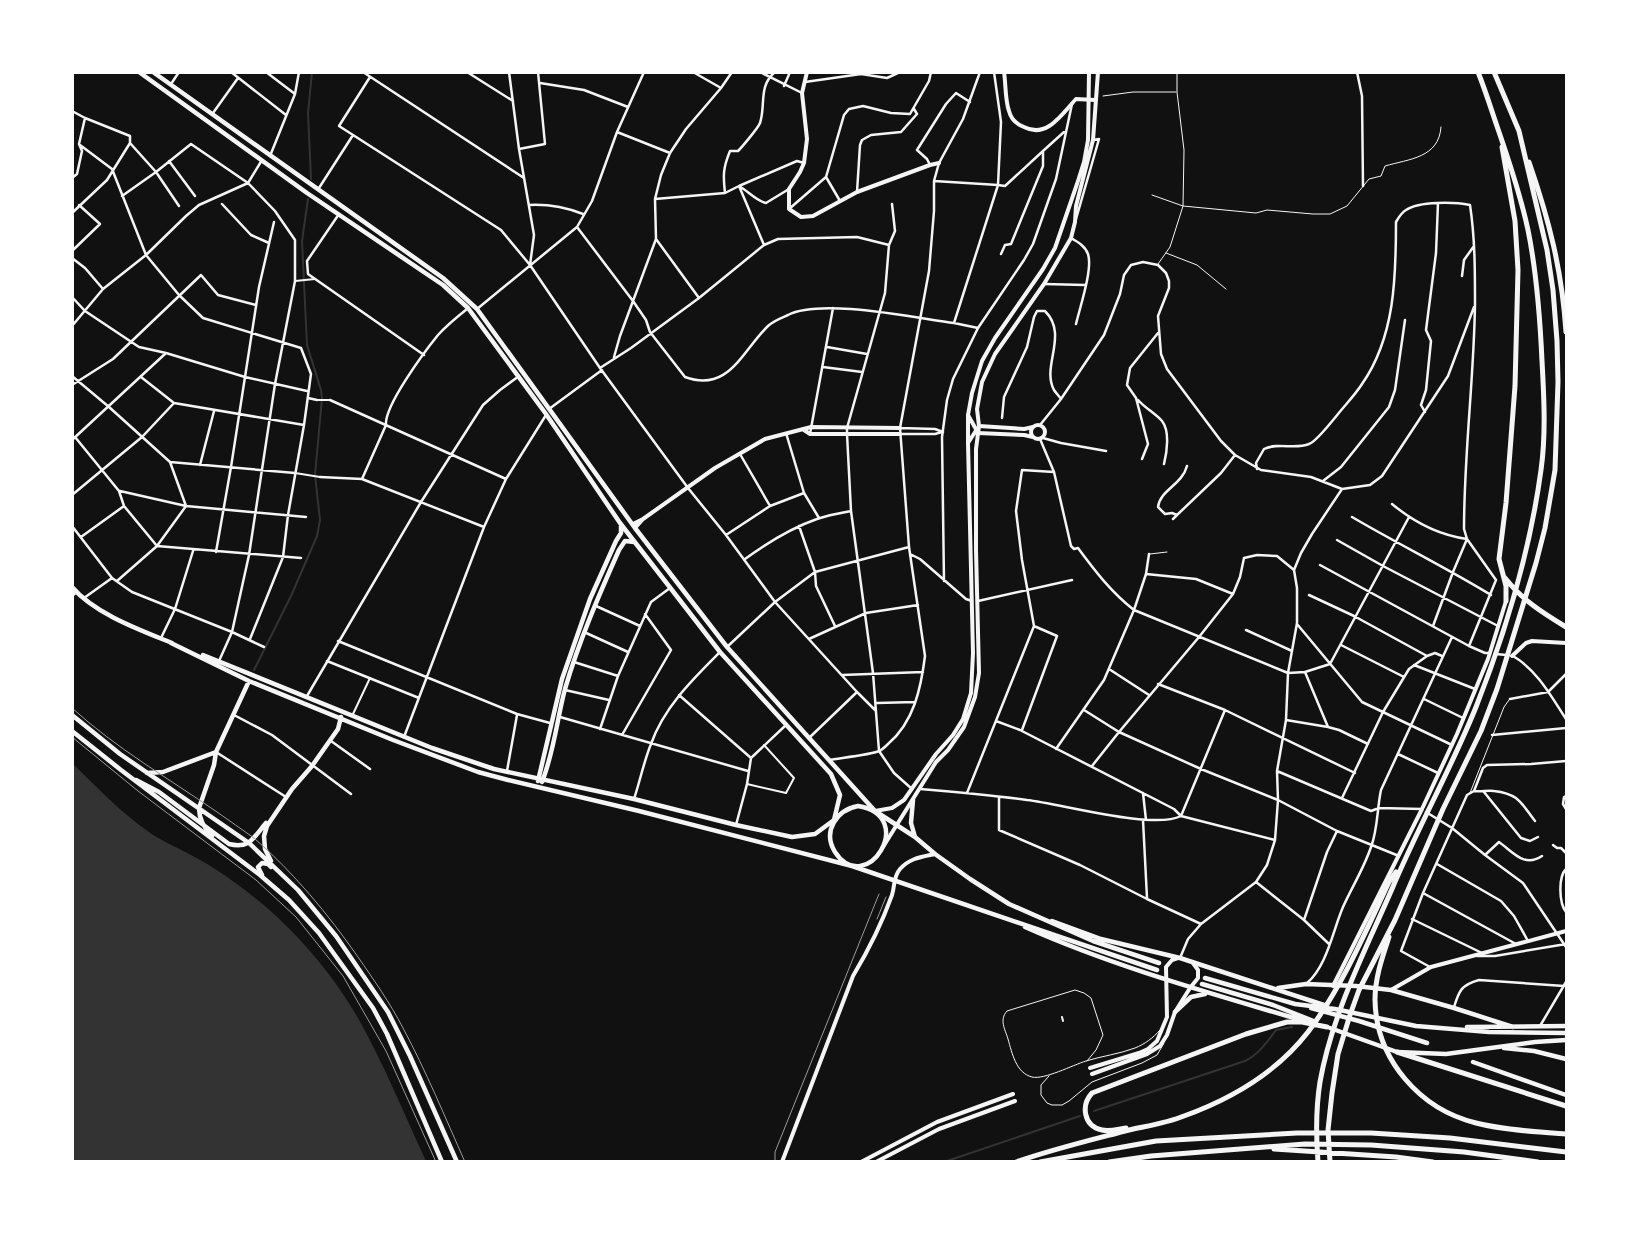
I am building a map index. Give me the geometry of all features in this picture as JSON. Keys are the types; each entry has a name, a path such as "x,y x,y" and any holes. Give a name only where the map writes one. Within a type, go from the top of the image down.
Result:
{"highway":[{"path":"1318,1162 1319,1093 1327,1052 1345,998 1401,866 1475,707 1509,612 1523,560 1542,467 1544,395 1540,312 1535,265 1517,183 1478,72"},
{"path":"1494,72 1519,131 1548,221 1564,293 1566,332"},
{"path":"1330,1162 1329,1114 1338,1054 1359,990 1395,920 1443,809 1480,731 1496,689 1545,528 1555,470 1558,391 1557,341 1553,290 1547,250 1519,131"},
{"path":"1499,132 1516,221 1518,270 1518,329 1515,386 1506,502 1499,559 1506,586 1506,601"},
{"path":"1502,574 1521,596 1536,609 1566,627"},
{"path":"1016,1162 1052,1150 1183,1117 1217,1103 1242,1089 1280,1061 1308,1031 1332,996 1389,882 1401,866"},
{"path":"1395,920 1377,979 1375,1000 1380,1030 1395,1067 1411,1086 1431,1103 1455,1116 1476,1123 1566,1134"},
{"path":"1183,1117 1111,1131 1102,1130 1088,1121 1085,1106 1088,1098 1095,1091 1246,1034 1287,1022 1302,1022 1327,1027"},
{"path":"1397,1052 1566,1106"},
{"path":"1040,1162 1156,1141 1297,1133 1371,1133 1450,1138 1566,1152"},
{"path":"1109,1162 1151,1156 1305,1144 1371,1145 1464,1152 1538,1162"},
{"path":"1254,1148 1396,1157 1433,1162"}],"main road":[{"path":"139,72 339,214 443,285 468,308 727,647 875,811 884,824 886,832 884,848"},
{"path":"153,72 442,278 477,309 636,544 720,652 787,724 834,779 840,795 831,835 833,850 840,859 852,866 869,864 884,848 918,789 936,762 948,750 964,727 970,712 980,673 976,449 978,430 977,410 982,382 1007,336 1044,284 1071,238 1091,140 1098,72"},
{"path":"807,72 802,93 807,140 804,163 789,189 789,208 801,217 813,216 857,192 939,163"},
{"path":"1004,72 1008,109 1016,123 1032,131 1041,131 1054,122 1076,99 1095,100"},
{"path":"875,811 897,806 912,789 963,719 971,693 973,680 968,415 972,393 982,361 995,338 1044,268 1055,248 1091,140 1088,100 1089,72"},
{"path":"968,415 978,430"},
{"path":"1040,425 1046,432 1041,439 1024,435 978,430 1024,430 1040,425"},
{"path":"1033,427 1031,431 1033,437"},
{"path":"620,534 715,468 765,439 811,428 900,428"},
{"path":"804,430 810,434 900,434"},
{"path":"968,444 978,430"},
{"path":"540,780 550,723 562,679 590,599 620,534 622,528 620,522"},
{"path":"538,787 573,662 584,632 619,550 634,526"},
{"path":"625,541 632,541 636,544"},
{"path":"72,587 75,594 118,620 161,638 249,681 478,772 852,866 1157,970"},
{"path":"972,601 978,601"},
{"path":"1333,986 1452,745 1488,659 1506,601"},
{"path":"1512,656 1526,643 1532,641 1566,643"},
{"path":"171,643 404,737 469,762 506,772 634,799 792,837 815,834 834,820 840,812 849,808 858,806 875,811 915,837 935,854 988,891 1031,915 1093,941 1159,963"},
{"path":"221,846 202,824 199,808 214,765 216,752 249,681 255,677"},
{"path":"276,868 265,849 264,836 267,826 286,797 312,766 330,740 342,719 340,711"},
{"path":"72,715 104,742 249,843 298,890 336,936 388,1012 457,1162"},
{"path":"550,723 559,717"},
{"path":"72,731 266,880 289,900 319,933 373,1008 387,1034 442,1162"},
{"path":"147,773 163,772 216,752"},
{"path":"130,777 159,792 229,844 240,846 249,843 277,811"},
{"path":"913,800 911,823 915,837"},
{"path":"782,1162 853,976 869,949 892,894 894,880 899,871 911,860 935,854"},
{"path":"266,880 258,868 262,863 268,864 286,882 298,890"},
{"path":"999,915 1107,960 1167,981 1327,1027"},
{"path":"1031,915 1101,939 1191,961 1335,1008 1416,1026 1489,1032 1566,1033"},
{"path":"1391,990 1431,967 1566,931"},
{"path":"1090,1068 1148,1049 1157,1040 1167,1017 1166,967 1172,960 1180,958"},
{"path":"1092,1074 1156,1050 1160,1046 1167,1035 1176,1012 1190,988 1196,982 1199,974 1196,966 1191,961"},
{"path":"1205,978 1359,1021 1427,1043"},
{"path":"1202,984 1272,1005 1397,1052 1446,1054 1535,1042 1566,1040"},
{"path":"1273,988 1306,984 1391,990 1513,1027"},
{"path":"1176,1012 1191,997 1200,994 1216,995"},
{"path":"1295,1004 1335,1008"},
{"path":"1458,1029 1566,1026"},
{"path":"1498,1047 1534,1051 1566,1059"},
{"path":"1473,1062 1566,1095"},
{"path":"860,1162 937,1122 1013,1094"},
{"path":"876,1162 939,1129 1015,1101"}],"street":[{"path":"171,85 179,72"},
{"path":"230,72 286,115"},
{"path":"266,72 295,94"},
{"path":"270,156 295,94 299,72"},
{"path":"363,72 524,178"},
{"path":"467,72 513,101"},
{"path":"509,72 519,149 534,235 530,265"},
{"path":"519,149 545,144 538,72"},
{"path":"477,309 576,227 592,201 617,132 644,72"},
{"path":"693,72 722,88"},
{"path":"613,358 656,239 655,199 670,153 686,129 722,88 732,72"},
{"path":"760,72 784,86 802,93"},
{"path":"725,193 723,174 725,163 730,151 738,151 759,126 763,90 775,72"},
{"path":"784,86 790,72"},
{"path":"805,82 861,74 887,78 900,72"},
{"path":"789,208 826,177 844,116 849,109 863,106 891,113 910,114 930,81 931,72"},
{"path":"829,760 879,751 893,740 905,726 915,702 923,672 925,656 909,548 900,428 929,271 934,211 934,181 939,163 963,119 980,72"},
{"path":"954,323 998,185 1001,122 994,72"},
{"path":"1357,72 1362,96 1363,186"},
{"path":"370,77 339,126 501,230 530,265 601,369 775,602 875,710"},
{"path":"213,114 238,78"},
{"path":"540,83 584,90 628,107"},
{"path":"930,165 927,159 917,150 946,104 956,93 970,102"},
{"path":"944,581 943,432 947,400 953,380 978,328 1033,244 1056,179 1073,102"},
{"path":"857,192 860,145 862,140 871,136 896,134 903,131 917,114 914,108"},
{"path":"72,112 130,136 130,143 112,169 107,180 72,213"},
{"path":"72,178 77,174 82,151 79,144 85,118"},
{"path":"934,181 1005,186 1066,131"},
{"path":"617,132 670,153"},
{"path":"318,190 353,135"},
{"path":"130,143 156,172 179,206"},
{"path":"79,144 112,169 146,255 179,295 203,318 301,348 311,374 283,557 250,639"},
{"path":"122,196 191,144 248,183 275,211 295,240 297,281 283,342 249,554 232,632 219,662"},
{"path":"1001,254 1006,245 1012,244 1043,166 1043,151"},
{"path":"72,326 103,290 146,255 199,205 248,183 262,160"},
{"path":"169,161 196,196"},
{"path":"655,199 725,193 797,161 804,163"},
{"path":"826,177 840,201"},
{"path":"740,186 761,202 766,203 789,189"},
{"path":"740,186 764,246"},
{"path":"1257,469 1256,463 1264,448 1305,445 1313,442 1363,383 1377,356 1387,327 1396,279 1396,222 1400,214 1408,208 1438,203 1457,202 1470,205 1474,245 1475,304 1464,528 1467,538 1496,580 1469,646"},
{"path":"1425,412 1421,405 1426,390 1431,341 1426,330 1436,254 1438,203"},
{"path":"222,204 250,235 269,242"},
{"path":"529,205 545,204 565,207 583,214"},
{"path":"892,204 895,231 889,245 885,293 862,372 847,434 851,511 866,612 879,751 894,773 912,789"},
{"path":"72,251 100,224 79,205"},
{"path":"339,214 307,261 308,274 424,354"},
{"path":"216,552 256,305 274,222"},
{"path":"576,227 633,301 646,320 650,332 685,378 710,381 720,378 731,370 769,325 791,313 810,309 833,308 878,313 978,328"},
{"path":"404,737 484,527 506,479 548,412 613,358 631,348 650,332 699,298 764,246 778,239 857,237 889,245"},
{"path":"1071,238 1082,245 1088,253 1090,266 1076,324"},
{"path":"656,239 699,298"},
{"path":"1462,276 1464,260 1474,245"},
{"path":"72,258 85,268 103,290"},
{"path":"1040,425 1062,399 1104,335 1120,294 1124,275 1131,265 1143,262 1158,265 1166,273 1169,281 1169,288 1158,316 1161,354 1167,369 1234,455 1257,469 1311,477 1342,489 1370,486 1382,476 1451,369 1475,304"},
{"path":"72,385 77,380 113,359 201,275 218,295 256,305"},
{"path":"297,281 317,279"},
{"path":"1044,284 1085,285"},
{"path":"72,297 85,311 139,347 166,353 245,377 307,391"},
{"path":"362,479 386,426 390,408 439,334 468,308"},
{"path":"810,434 833,308"},
{"path":"1002,418 1004,397 1028,346 1037,311 1045,311 1052,318 1056,338 1052,357 1051,379 1054,389 1062,399"},
{"path":"1323,481 1341,467 1388,407 1395,390 1405,320"},
{"path":"1158,333 1130,368 1127,385 1136,398 1163,423 1167,440 1164,464"},
{"path":"827,347 867,354"},
{"path":"166,353 74,438 119,491 124,506 157,546 301,558"},
{"path":"823,367 862,372"},
{"path":"72,376 170,462 186,506"},
{"path":"306,698 421,502 483,405 519,376"},
{"path":"140,377 174,403 304,425"},
{"path":"308,398 330,400 506,479"},
{"path":"1136,398 1148,444 1142,459"},
{"path":"72,495 142,437 174,403"},
{"path":"200,465 214,411"},
{"path":"900,428 936,429 943,432"},
{"path":"900,434 935,434 943,432"},
{"path":"786,433 804,493 819,518"},
{"path":"1041,439 1054,472 1071,546 1074,549 1078,548 1099,577 1117,597 1134,610 1288,673 1305,672 1330,664 1409,518"},
{"path":"1041,439 1106,451"},
{"path":"740,454 770,506"},
{"path":"1173,520 1226,468 1234,455"},
{"path":"170,462 320,477 362,479 484,527"},
{"path":"1177,515 1172,513 1165,514 1158,507 1159,499 1185,475 1187,466"},
{"path":"967,793 1034,626 1022,560 1016,511 1022,470 1054,472"},
{"path":"1180,958 1188,939 1201,924 1256,882 1267,865 1276,840 1277,771 1286,720 1288,673 1297,623 1298,588 1294,570 1308,540 1342,489"},
{"path":"119,491 186,506 306,517"},
{"path":"726,535 770,506 804,493"},
{"path":"1392,504 1409,518 1448,536 1467,538"},
{"path":"81,537 124,506"},
{"path":"117,581 157,546 186,506"},
{"path":"744,560 767,543 799,526 819,518 851,511"},
{"path":"1352,517 1491,595"},
{"path":"72,526 112,578 132,592 250,639 264,647"},
{"path":"799,526 816,572 816,586 835,626"},
{"path":"1433,626 1467,538"},
{"path":"1337,540 1498,626"},
{"path":"727,647 775,602 816,572 909,548"},
{"path":"161,638 175,609 193,550"},
{"path":"910,554 920,559 966,599 972,601"},
{"path":"1056,750 1104,680 1134,610 1146,574 1149,554"},
{"path":"1092,767 1233,594 1240,577 1244,558 1257,555 1277,556 1294,570"},
{"path":"1320,565 1469,646 1485,653 1512,656 1524,663 1548,692 1566,719"},
{"path":"1146,574 1196,579 1233,594"},
{"path":"84,598 112,578"},
{"path":"978,601 1072,580"},
{"path":"600,729 618,676 645,614 651,602 670,588"},
{"path":"1310,595 1426,656"},
{"path":"809,639 866,612 918,605"},
{"path":"595,606 640,626"},
{"path":"622,735 671,650 645,614"},
{"path":"1297,623 1362,702 1452,745"},
{"path":"1021,731 1057,636 1034,626"},
{"path":"1246,630 1292,651"},
{"path":"584,632 628,652"},
{"path":"1306,984 1317,973 1330,944 1342,909 1372,846 1381,790 1452,637"},
{"path":"338,641 517,714 550,723"},
{"path":"1341,645 1404,677"},
{"path":"634,799 651,743 679,695 720,652"},
{"path":"1342,798 1383,712 1404,677 1414,664 1426,656 1435,653 1442,656"},
{"path":"327,661 420,698"},
{"path":"573,662 618,676"},
{"path":"1414,664 1475,689"},
{"path":"1109,669 1150,695"},
{"path":"842,675 923,672"},
{"path":"1305,672 1328,727"},
{"path":"1510,700 1548,692 1566,674"},
{"path":"352,716 370,678"},
{"path":"1158,684 1225,710 1355,773"},
{"path":"565,690 609,700"},
{"path":"809,738 857,692"},
{"path":"679,695 751,758"},
{"path":"1424,699 1463,718"},
{"path":"876,703 915,702"},
{"path":"1084,710 1119,732 1201,769 1278,800 1336,831 1398,856"},
{"path":"918,789 1027,800 1145,820 1175,819 1182,816 1225,710"},
{"path":"506,772 517,714"},
{"path":"234,715 272,734 312,766 352,794"},
{"path":"559,717 748,770"},
{"path":"996,720 1143,793 1174,809 1182,816 1276,840"},
{"path":"1286,720 1339,730 1368,744"},
{"path":"736,825 747,784 751,758 787,724"},
{"path":"1492,735 1566,728"},
{"path":"330,740 370,769"},
{"path":"747,784 786,793 794,778 764,745"},
{"path":"216,752 286,797"},
{"path":"1398,754 1438,773"},
{"path":"1431,967 1401,951 1423,892 1467,795 1474,791 1483,768 1487,765 1566,761"},
{"path":"1277,771 1371,811 1379,808 1422,809 1452,828 1523,883 1566,945 1495,956 1477,956"},
{"path":"1474,791 1492,791 1516,796 1535,821"},
{"path":"1484,792 1521,838 1530,841 1538,837"},
{"path":"1143,793 1147,899"},
{"path":"1566,796 1564,797 1563,804 1566,809"},
{"path":"999,797 999,830 1080,865 1201,924"},
{"path":"1304,920 1326,852 1336,831"},
{"path":"1485,855 1499,842 1526,861 1532,861 1542,856"},
{"path":"1553,845 1561,848 1566,853"},
{"path":"1436,863 1501,901 1514,916 1528,941"},
{"path":"1566,869 1560,896 1566,912"},
{"path":"1256,882 1304,920 1330,944"},
{"path":"1423,892 1518,944"},
{"path":"1412,919 1484,953"},
{"path":"1454,1008 1458,992 1467,984 1479,980 1564,986"},
{"path":"1540,1026 1566,982"},
{"path":"1062,1017 1063,1021"}],"lane":[{"path":"1158,265 1170,247 1184,206 1184,150 1177,92 1178,72"},
{"path":"1103,96 1133,92 1177,92"},
{"path":"1152,195 1184,206 1256,213 1267,210 1305,214 1330,214 1347,206 1369,180 1381,176 1385,166 1429,153 1440,138 1442,127"},
{"path":"1166,253 1197,265 1226,290"},
{"path":"1149,554 1167,552"},
{"path":"1470,794 1492,735 1504,707 1510,700"},
{"path":"1087,1061 1096,1050 1103,1035 1091,998 1084,993 1075,990 1007,1011 1003,1017 1002,1021 1018,1067 1033,1078 1136,1048 1152,1038 1164,1026"},
{"path":"1051,1074 1046,1077 1041,1085 1041,1095 1047,1103 1062,1105 1069,1102 1092,1082 1142,1063 1157,1055 1162,1049 1167,1035"}],"shaded area":[{"path":"73,764 139,825 158,838 207,864 237,884 272,912 304,945 333,980 358,1018 385,1071 426,1161 73,1161"}],"waterway":[{"path":"311,179 308,113 312,72"},
{"path":"254,670 291,596 317,536 320,520 315,475 322,398 307,345 302,241 308,199"},
{"path":"1094,1111 1245,1061 1259,1051 1276,1030 1292,1027"},
{"path":"944,1162 1080,1116"}],"tram line":[{"path":"72,708 125,750 254,838 283,865 310,895 347,941 393,1010 420,1061 465,1162"},
{"path":"72,737 138,791 256,880 296,917 343,976 386,1051 436,1162"},
{"path":"775,1162 775,1152 879,894"},
{"path":"877,919 886,897"}]}
